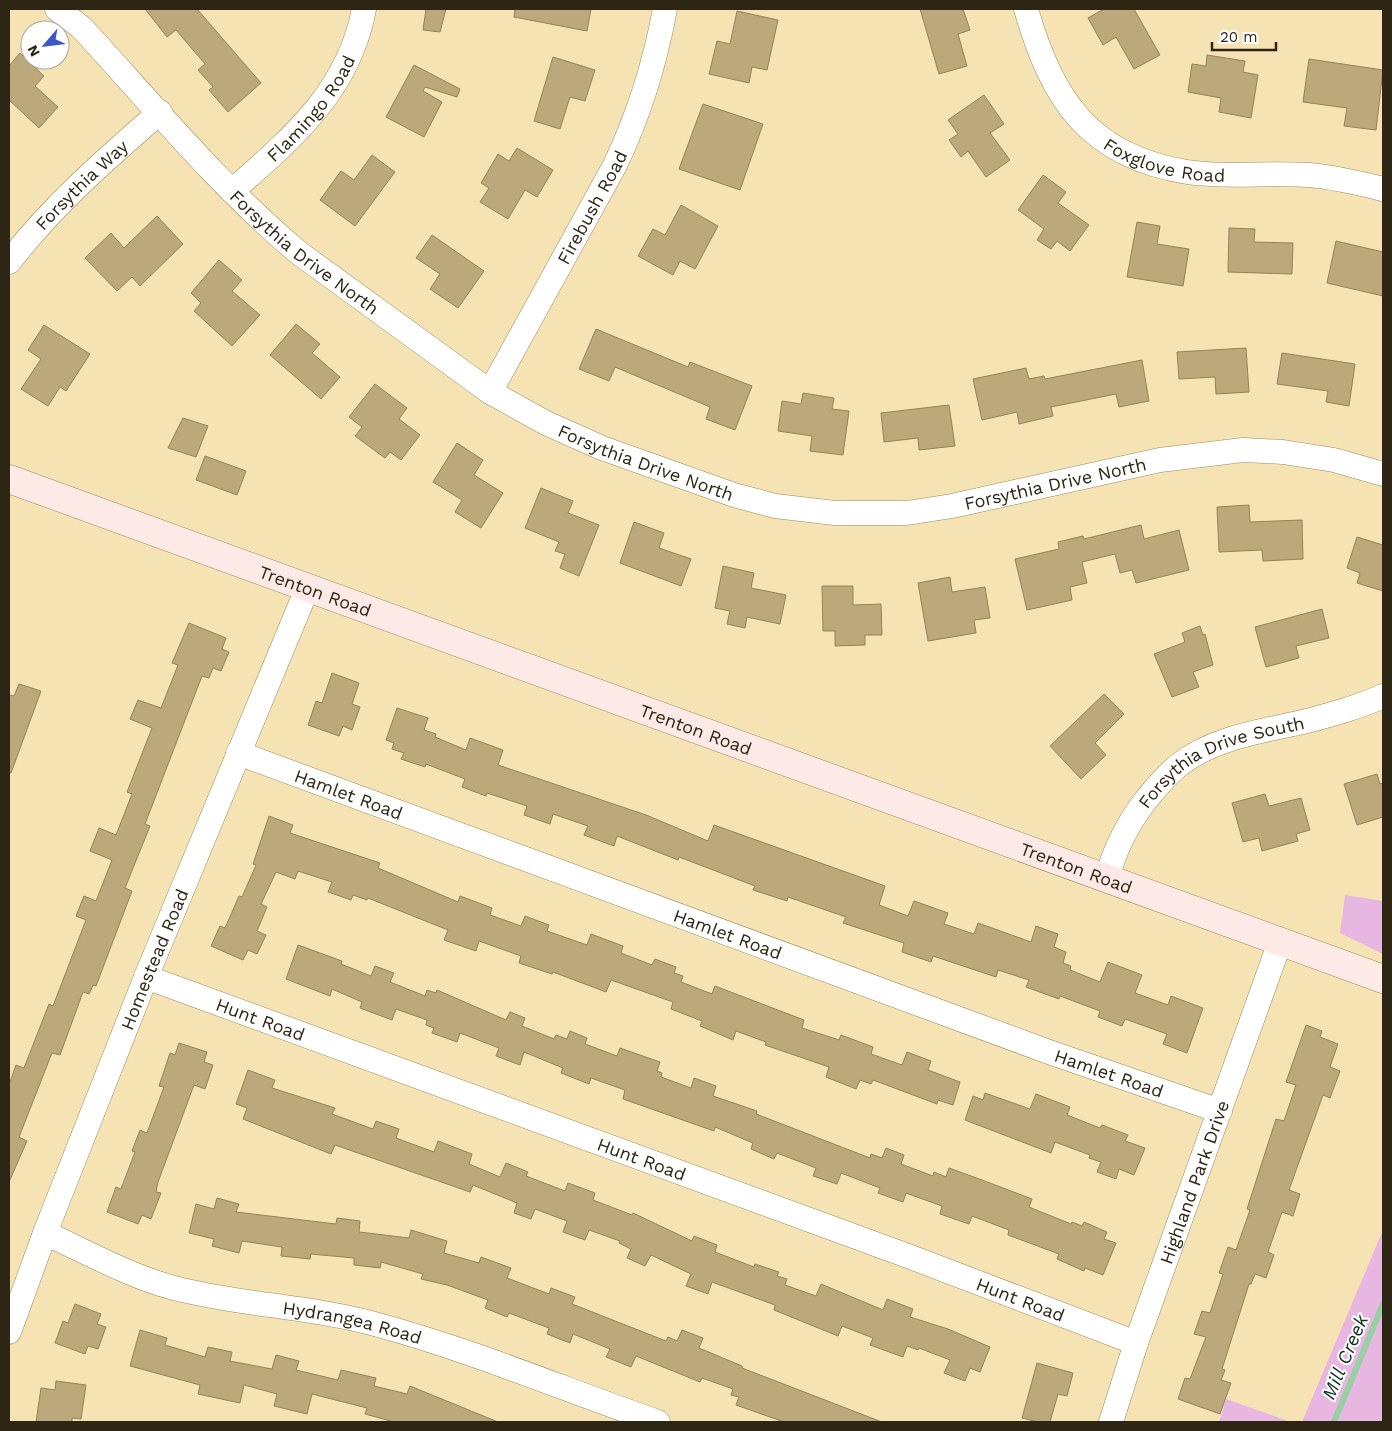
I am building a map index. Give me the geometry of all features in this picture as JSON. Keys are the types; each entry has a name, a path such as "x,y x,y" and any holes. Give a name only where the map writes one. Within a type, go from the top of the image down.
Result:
{"main road":[{"name":"Trenton Road","path":"9,479 1383,979"}],"street":[{"name":"Forsythia Drive North","path":"57,9 81,27 232,191 299,253 490,392 546,423 602,448 734,495 775,506 835,513 906,513 952,506 1160,460 1218,452 1283,452 1334,460 1383,474"},
{"name":"Flamingo Road","path":"232,191 293,138 320,106 334,84 353,46 364,9"},
{"name":"Firebush Road","path":"490,392 616,165 646,88 665,9"},
{"name":"Foxglove Road","path":"1026,9 1037,49 1053,84 1067,105 1100,138 1114,147 1147,162 1189,172 1309,175 1338,178 1383,189"},
{"name":"Forsythia Way","path":"9,262 42,221 95,169 160,112"},
{"name":"Homestead Road","path":"9,1331 45,1232 146,977 307,588"},
{"name":"Forsythia Drive South","path":"1107,879 1117,846 1137,812 1164,778 1180,764 1204,750 1230,740 1359,706 1383,696"},
{"name":"Hamlet Road","path":"238,753 1049,1052 1220,1111"},
{"name":"Highland Park Drive","path":"1111,1422 1136,1344 1280,942"},
{"name":"Hunt Road","path":"146,977 908,1256 1136,1344"},
{"name":"Hydrangea Road","path":"45,1232 137,1275 173,1287 222,1299 368,1322 421,1337 658,1422"}],"shaded area":[{"path":"1345,895 1383,901 1383,954 1340,933"},
{"path":"1383,1230 1383,1422 1302,1422"},
{"path":"1226,1399 1291,1422 1219,1422"}],"building":[{"path":"145,9 197,9 261,83 228,112 209,90 213,87 198,70 205,64 176,30 167,37"},
{"path":"426,9 446,9 440,32 423,30"},
{"path":"515,9 591,9 587,31 514,17"},
{"path":"920,9 963,9 970,30 958,34 967,66 939,74"},
{"path":"1104,9 1134,9 1160,55 1134,69 1116,37 1103,45 1088,18"},
{"path":"737,11 778,20 767,70 752,67 749,83 709,74 717,41 730,44"},
{"path":"20,53 20,70 38,70 44,76 35,86 58,107 39,128 9,100 9,66"},
{"path":"1207,55 1245,61 1243,72 1258,75 1251,118 1219,112 1221,98 1188,92 1192,64 1206,66"},
{"path":"553,57 595,70 585,101 570,97 560,129 534,121"},
{"path":"1309,59 1383,70 1376,130 1344,126 1347,108 1303,102"},
{"path":"414,65 460,89 457,97 425,87 423,91 442,102 424,137 386,117"},
{"path":"984,95 1004,124 990,133 1010,160 986,177 968,151 961,157 949,140 958,134 948,120"},
{"path":"703,104 763,124 740,190 679,169"},
{"path":"517,148 553,170 537,197 525,190 508,219 480,202 489,188 481,183 498,154 509,161"},
{"path":"372,155 395,172 355,226 320,200 341,171 354,180"},
{"path":"1043,175 1066,192 1058,203 1089,225 1070,251 1057,241 1051,249 1037,240 1044,229 1018,210"},
{"path":"681,205 718,226 695,269 680,261 673,275 638,256 653,229 665,235"},
{"path":"157,216 183,244 140,286 132,277 117,291 85,258 111,233 124,248"},
{"path":"1137,222 1160,226 1157,244 1189,249 1183,286 1127,277"},
{"path":"1229,228 1255,229 1254,242 1293,243 1292,274 1228,272"},
{"path":"432,235 484,271 458,308 430,289 440,274 416,258"},
{"path":"1336,241 1383,252 1383,296 1327,283"},
{"path":"219,260 242,280 232,291 260,315 232,346 194,311 201,303 191,293"},
{"path":"296,324 320,344 312,353 340,377 321,399 270,355"},
{"path":"44,325 90,354 66,391 60,387 48,406 21,389 41,359 28,350"},
{"path":"596,329 688,367 690,362 752,386 735,430 706,419 710,407 615,367 609,381 579,369"},
{"path":"1246,348 1249,392 1216,394 1215,377 1179,379 1177,352"},
{"path":"1282,353 1355,364 1349,406 1326,402 1328,391 1277,384"},
{"path":"1142,360 1149,401 1119,407 1116,394 1051,407 1053,416 1019,424 1017,412 982,420 973,379 1026,368 1029,379 1044,376 1045,379"},
{"path":"375,384 407,408 399,419 420,435 401,460 390,452 385,458 355,436 362,427 349,417"},
{"path":"803,393 834,398 832,409 849,411 843,455 810,451 812,436 778,431 782,401 801,404"},
{"path":"949,405 955,446 919,450 918,438 884,442 881,413"},
{"path":"183,418 208,426 196,457 168,448"},
{"path":"457,443 483,460 474,475 503,493 481,528 455,512 462,500 433,482"},
{"path":"205,456 246,471 237,495 196,480"},
{"path":"541,488 573,501 568,513 599,525 579,576 560,568 565,554 555,551 559,542 525,528"},
{"path":"1249,505 1250,522 1302,520 1303,559 1263,561 1262,550 1219,552 1217,507"},
{"path":"634,522 664,533 659,548 691,559 681,586 620,563"},
{"path":"1141,525 1144,539 1179,530 1189,570 1136,583 1132,570 1120,573 1115,554 1082,562 1087,583 1070,587 1072,600 1027,610 1015,559 1059,549 1058,542 1083,536 1084,539"},
{"path":"1357,537 1383,545 1383,591 1357,583 1360,573 1347,568"},
{"path":"723,566 754,573 751,588 786,595 780,624 747,617 745,628 727,624 730,611 715,608"},
{"path":"950,577 952,592 985,587 990,618 974,620 976,633 928,641 918,583"},
{"path":"822,586 853,586 853,605 881,604 882,635 865,635 865,645 835,646 835,631 823,631"},
{"path":"1322,609 1329,638 1296,646 1299,658 1266,667 1255,627"},
{"path":"189,623 226,638 222,649 229,652 221,671 213,668 209,678 202,676 145,824 150,826 125,888 132,891 96,986 93,985 89,994 83,992 60,1055 52,1053 19,1137 27,1141 9,1182 9,1085 16,1065 24,1068 49,1004 53,1006 86,920 76,916 84,896 96,901 112,860 90,851 99,828 116,835 132,794 127,792 152,728 130,719 138,700 161,708 178,665 172,663"},
{"path":"1200,626 1203,635 1205,634 1213,665 1193,672 1199,687 1172,697 1154,654 1185,642 1182,633"},
{"path":"332,673 359,683 352,704 360,707 352,730 343,726 339,736 308,725 316,701 322,703"},
{"path":"19,684 41,691 11,773 9,773 9,695 14,696"},
{"path":"1104,694 1124,714 1095,743 1106,755 1081,779 1050,746"},
{"path":"397,708 428,718 424,730 436,734 435,737 466,750 470,738 503,750 498,765 646,815 708,841 714,825 885,886 879,905 908,916 914,901 948,913 944,924 974,934 978,923 1031,942 1036,926 1058,934 1054,947 1066,952 1063,963 1071,966 1070,970 1100,982 1108,962 1142,975 1135,993 1168,1005 1171,996 1203,1008 1187,1053 1163,1044 1167,1034 1125,1019 1122,1026 1098,1017 1100,1011 1060,996 1059,999 1026,987 1029,980 998,970 996,977 933,956 931,962 902,952 904,943 843,923 846,917 788,897 787,901 753,890 755,886 679,857 678,860 617,836 614,846 584,835 588,826 553,814 550,824 524,815 527,806 487,793 486,796 462,787 465,779 426,764 425,767 401,759 404,753 392,749 394,743 386,740"},
{"path":"1377,774 1380,784 1383,783 1383,817 1357,825 1344,784"},
{"path":"1265,794 1269,806 1301,798 1310,830 1296,834 1298,841 1262,851 1259,838 1243,842 1232,803"},
{"path":"269,816 293,825 290,833 380,863 378,868 458,902 460,896 492,908 490,915 521,926 525,916 549,925 547,931 587,945 591,934 623,946 621,953 652,965 655,959 676,967 674,973 683,976 681,982 712,994 715,986 804,1020 802,1028 839,1040 841,1035 873,1047 871,1054 902,1065 907,1052 931,1061 928,1070 960,1082 953,1105 938,1100 937,1104 873,1080 871,1084 860,1080 856,1089 826,1077 829,1067 765,1045 766,1042 736,1031 733,1040 700,1026 702,1021 671,1009 673,1002 611,980 606,992 553,972 552,974 519,963 521,956 479,941 476,951 444,940 448,930 368,898 367,900 353,895 351,900 328,892 332,882 298,871 295,879 276,872 261,904 267,907 257,931 266,935 257,954 248,950 243,960 211,946 220,926 225,928 239,896 242,897 256,865 253,864"},
{"path":"298,945 342,961 341,964 371,976 375,966 394,973 390,982 425,996 427,990 436,993 437,990 506,1020 510,1012 525,1018 522,1026 554,1039 556,1035 567,1039 570,1031 587,1038 585,1044 617,1056 620,1048 660,1062 657,1071 662,1073 661,1077 691,1088 694,1078 716,1086 713,1096 757,1111 756,1114 870,1158 871,1154 882,1158 886,1148 904,1155 901,1164 933,1176 934,1172 946,1177 949,1168 982,1180 1032,1199 1029,1207 1071,1224 1072,1222 1082,1226 1084,1222 1107,1232 1104,1239 1116,1243 1103,1275 1085,1268 1084,1271 1057,1259 1059,1254 1008,1235 1009,1230 972,1216 969,1224 940,1214 942,1206 906,1193 903,1202 878,1193 880,1188 841,1173 837,1184 813,1176 816,1168 777,1153 774,1159 751,1149 753,1143 715,1127 714,1131 623,1099 625,1090 591,1078 589,1084 561,1073 563,1068 524,1052 520,1065 496,1056 499,1048 460,1033 457,1042 432,1033 434,1028 426,1025 427,1020 396,1009 392,1020 360,1008 362,1002 332,989 330,996 286,979"},
{"path":"1306,1025 1322,1031 1320,1037 1338,1044 1330,1067 1340,1071 1330,1098 1323,1095 1289,1190 1300,1194 1293,1216 1282,1212 1268,1252 1274,1255 1266,1278 1255,1274 1251,1284 1249,1284 1222,1369 1225,1370 1221,1380 1231,1383 1220,1414 1178,1399 1185,1378 1190,1379 1206,1337 1194,1334 1202,1311 1210,1313 1223,1274 1219,1273 1228,1247 1236,1250 1250,1210 1247,1209 1276,1119 1284,1121 1296,1085 1286,1082"},
{"path":"179,1043 207,1052 204,1062 213,1065 205,1089 194,1085 158,1182 156,1192 161,1193 151,1219 142,1215 138,1224 107,1212 116,1187 121,1189 135,1152 132,1151 140,1130 147,1133 164,1087 159,1086 170,1053 175,1055"},
{"path":"248,1070 275,1080 272,1088 335,1108 332,1114 373,1129 376,1121 399,1129 396,1138 434,1152 438,1141 472,1154 469,1164 500,1177 506,1163 528,1172 526,1176 565,1191 568,1183 595,1193 593,1200 632,1215 633,1213 692,1241 694,1236 717,1245 715,1252 754,1267 755,1264 779,1272 777,1276 787,1279 785,1285 816,1296 821,1284 883,1310 887,1299 913,1309 910,1317 948,1329 990,1347 980,1372 970,1368 965,1381 944,1373 950,1360 919,1348 918,1350 907,1346 903,1357 870,1345 873,1338 842,1326 838,1336 774,1310 775,1305 712,1282 708,1294 686,1286 691,1274 651,1255 645,1266 627,1258 631,1249 619,1243 620,1241 589,1230 585,1240 563,1232 567,1221 535,1209 531,1219 514,1213 517,1203 473,1185 470,1192 335,1145 331,1154 243,1119 247,1108 236,1104"},
{"path":"985,1093 1030,1109 1036,1094 1070,1107 1067,1115 1100,1128 1102,1125 1128,1135 1125,1141 1145,1148 1134,1175 1119,1169 1116,1179 1097,1172 1101,1162 1089,1158 1090,1155 1055,1142 1051,1153 965,1120 973,1096 983,1100"},
{"path":"217,1198 239,1204 236,1212 336,1224 337,1218 360,1221 359,1232 409,1238 411,1230 447,1241 444,1253 479,1263 481,1257 511,1268 507,1278 549,1294 551,1288 575,1297 572,1304 666,1341 668,1337 677,1341 682,1330 703,1338 699,1348 742,1366 742,1368 882,1422 784,1422 736,1405 739,1397 731,1395 733,1389 702,1378 700,1382 636,1356 631,1367 606,1357 610,1349 573,1334 570,1343 547,1334 549,1328 509,1313 507,1317 485,1308 488,1300 447,1285 421,1279 423,1274 381,1262 380,1268 354,1265 354,1258 311,1254 310,1259 281,1256 282,1247 242,1241 239,1253 212,1246 214,1239 189,1233 196,1204 214,1209"},
{"path":"75,1304 101,1314 97,1324 106,1327 98,1349 88,1346 85,1354 55,1343 63,1321 68,1323"},
{"path":"140,1330 167,1338 165,1345 205,1357 208,1347 232,1352 230,1361 272,1369 276,1355 299,1361 296,1370 338,1380 341,1370 376,1378 374,1386 407,1394 410,1386 498,1422 394,1422 365,1414 367,1408 312,1394 307,1414 274,1406 277,1394 244,1385 240,1403 198,1394 200,1385 130,1366"},
{"path":"1037,1363 1073,1373 1067,1396 1058,1394 1050,1422 1038,1422 1022,1418"},
{"path":"56,1381 86,1385 81,1419 72,1418 72,1422 36,1422 41,1388 55,1390"}],"waterway":[{"name":"Mill Creek","path":"1334,1422 1383,1304"}]}
